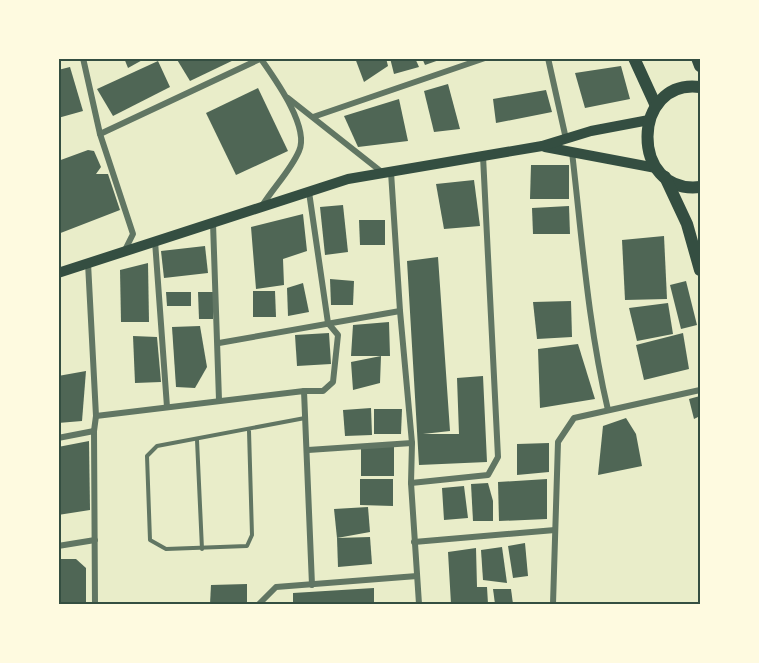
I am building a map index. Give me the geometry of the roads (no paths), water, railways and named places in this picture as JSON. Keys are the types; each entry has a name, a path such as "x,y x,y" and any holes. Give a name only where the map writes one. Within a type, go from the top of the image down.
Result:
{"main road":[{"path":"634,58 656,106"},
{"path":"697,58 700,66"},
{"path":"700,87 681,88 668,95 656,106 649,120 646,136 648,153 656,168 665,177 679,185 700,187"},
{"path":"58,273 348,179 542,146 591,131 649,120"},
{"path":"542,146 656,168"},
{"path":"665,177 687,224 700,270"}],"street":[{"path":"83,58 100,134 133,234 125,251"},
{"path":"455,58 457,68"},
{"path":"313,117 485,58"},
{"path":"548,58 566,139"},
{"path":"100,134 261,59 285,96 302,131 300,150 260,208"},
{"path":"285,96 387,172 412,443 411,483 419,604"},
{"path":"572,152 593,333 608,410"},
{"path":"411,483 488,476 498,458 483,156"},
{"path":"96,416 219,400 323,391 333,382 338,335 328,323 309,192"},
{"path":"213,223 219,343 219,400"},
{"path":"155,241 167,407"},
{"path":"88,263 96,416 94,431 95,604"},
{"path":"219,343 400,311"},
{"path":"553,604 558,442 574,418 700,390"},
{"path":"304,391 312,585"},
{"path":"58,438 94,431"},
{"path":"308,450 412,443"},
{"path":"414,542 555,530"},
{"path":"58,546 95,540"},
{"path":"259,604 276,587 417,576"}],"lane":[{"path":"249,431 252,535 247,546 166,549 150,540 147,456 157,446 249,431 306,418"},
{"path":"197,440 202,549"}]}
